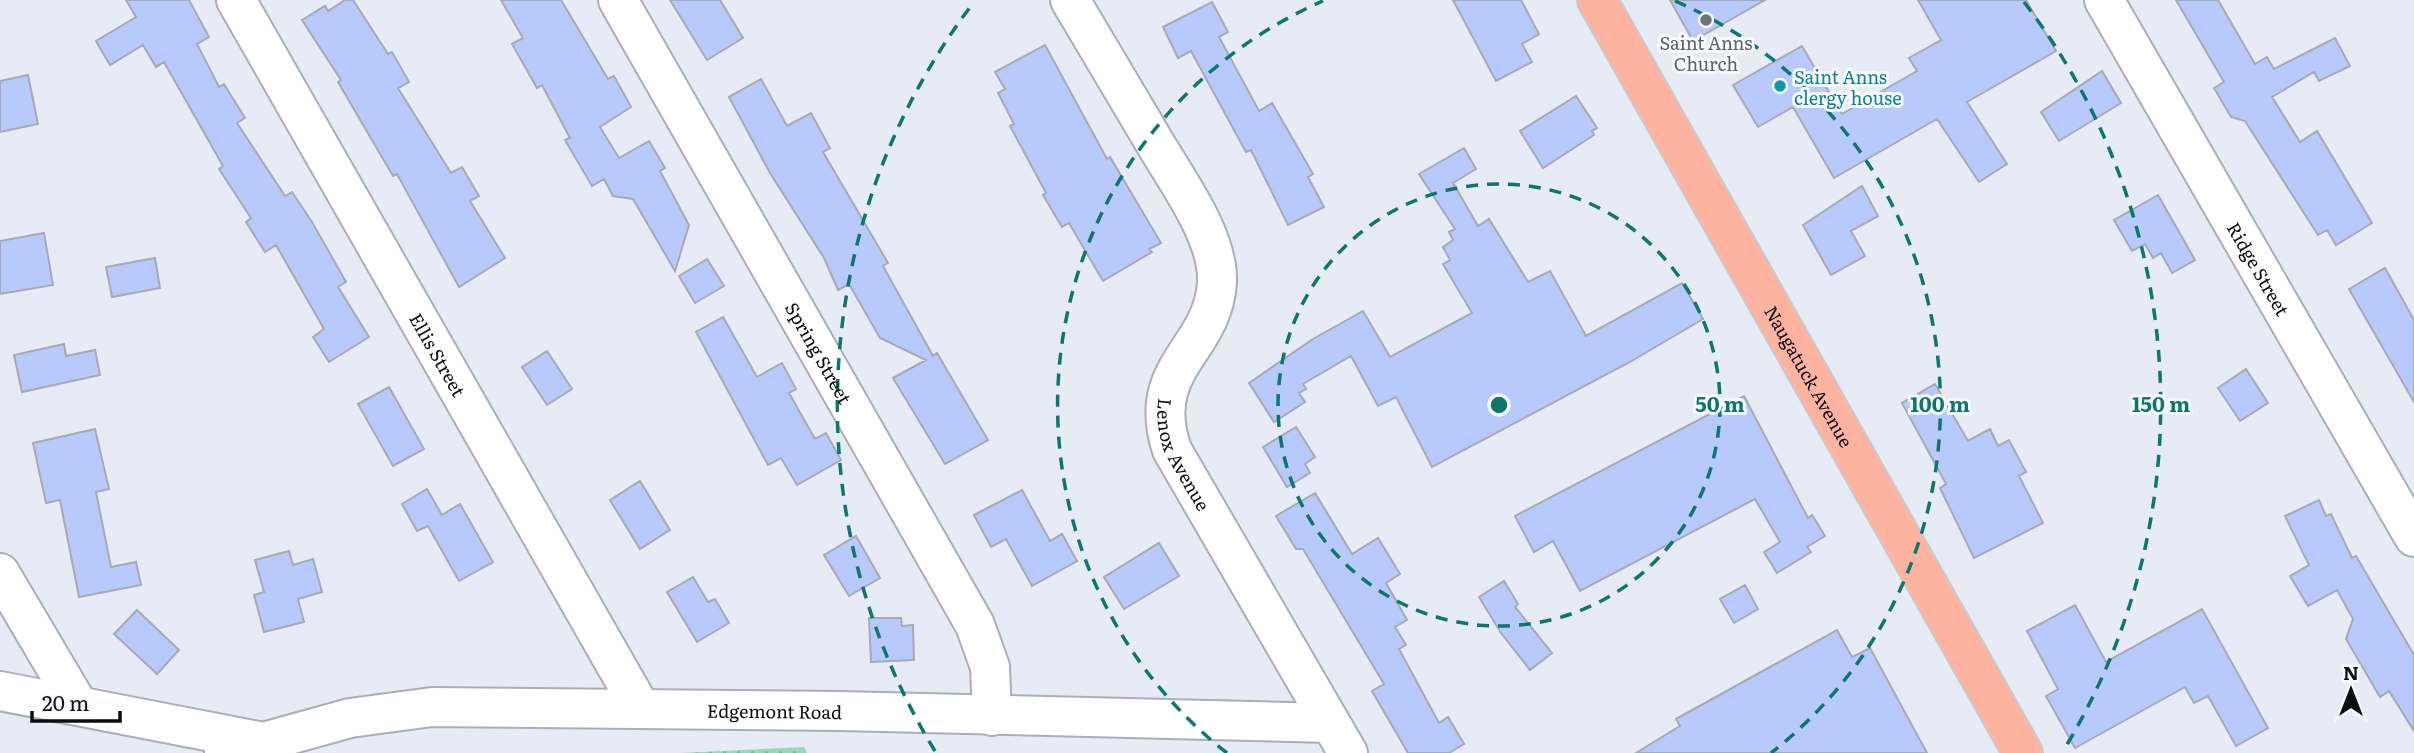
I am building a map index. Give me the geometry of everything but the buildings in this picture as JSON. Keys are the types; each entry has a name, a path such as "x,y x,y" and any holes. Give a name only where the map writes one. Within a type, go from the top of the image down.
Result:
{"main road":[{"name":"Naugatuck Avenue","path":"1597,0 2022,753"}],"street":[{"name":"Ellis Street","path":"236,0 641,709"},
{"name":"Spring Street","path":"618,0 975,625 990,667 992,716"},
{"name":"Lenox Avenue","path":"1070,0 1195,213 1215,262 1217,281 1214,300 1166,392 1164,419 1172,450 1339,738"},
{"name":"Ridge Street","path":"2104,0 2414,537"},
{"path":"0,573 78,705"},
{"path":"0,691 78,705 266,748"},
{"name":"Edgemont Road","path":"224,753 266,748 351,718 399,710 641,709 992,716 1339,738"}],"green space":[{"path":"804,747 807,753 680,753"}],"place":[{"name":"Saint Anns Church","path":"1706,20"},
{"name":"Saint Anns clergy house","path":"1780,86"}]}
